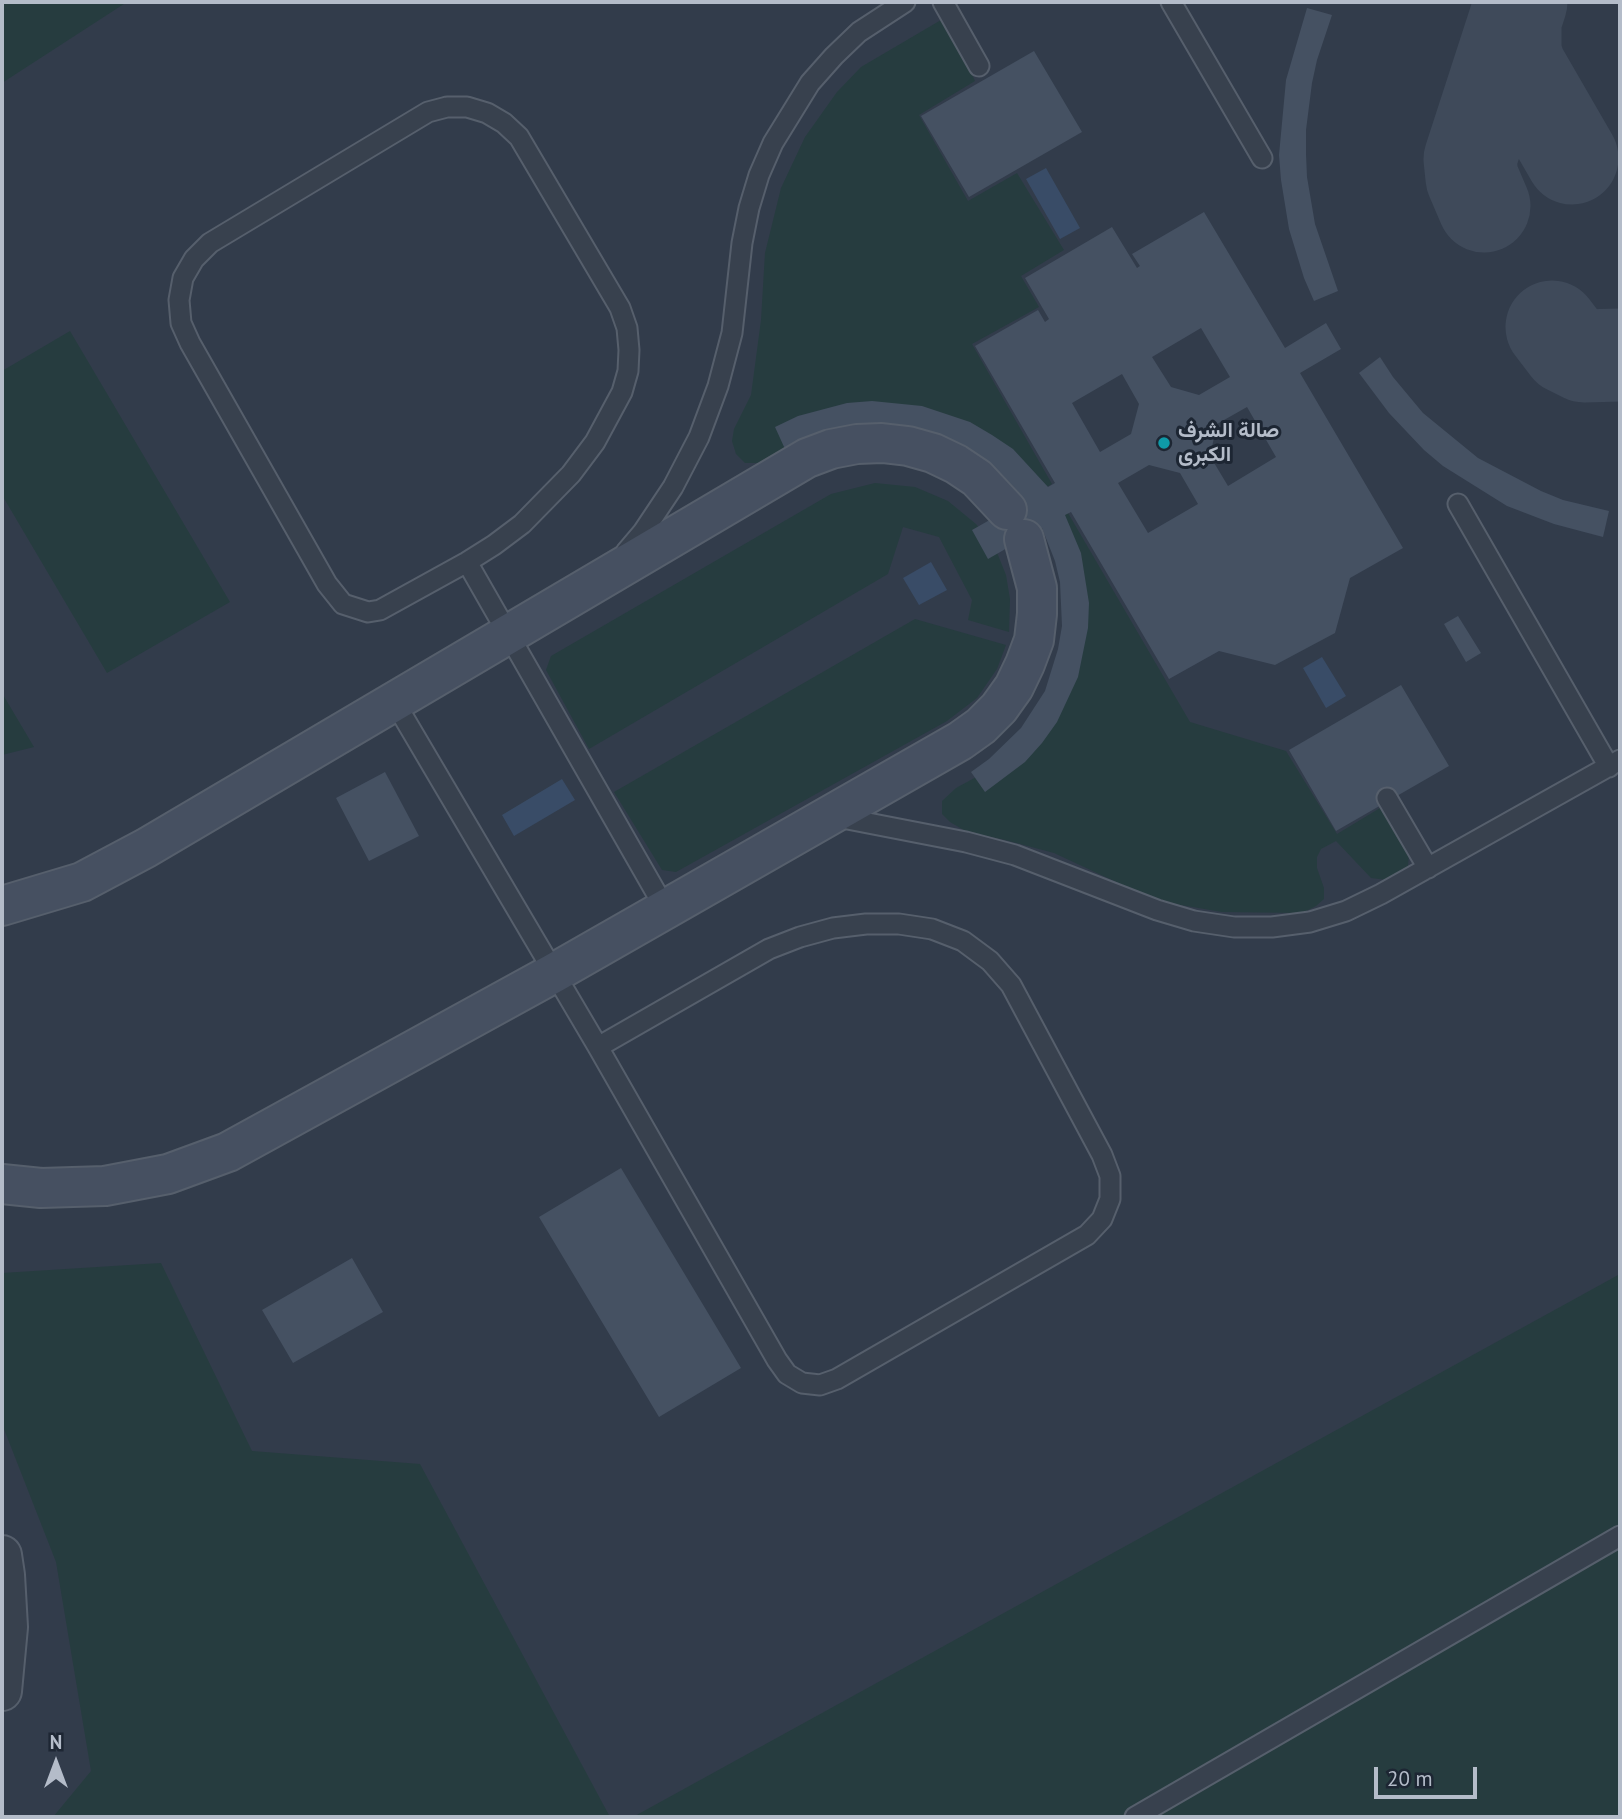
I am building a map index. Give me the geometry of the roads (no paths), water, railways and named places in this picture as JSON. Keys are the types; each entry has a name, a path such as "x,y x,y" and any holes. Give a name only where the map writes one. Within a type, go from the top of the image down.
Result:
{"street":[{"path":"2,906 82,881 146,848 807,458 831,449 882,443 933,453 977,478 1016,525 1037,589 1034,640 1026,664 999,708 981,726 960,741 666,910 228,1153 168,1174 105,1186 41,1188 2,1184"},
{"path":"2,1555 8,1627 2,1691"}],"lane":[{"path":"607,575 643,532 673,487 699,437 718,386 732,333 742,243 749,208 773,142 810,83 834,56 859,32 905,2"},
{"path":"943,2 979,66"},
{"path":"1171,2 1262,158"},
{"path":"447,107 467,107 487,113 505,123 519,137 620,308 629,350 628,372 622,393 595,442 571,474 522,524 467,562 380,610 368,612 343,604 327,584 190,343 181,323 179,300 183,278 194,259 210,243 428,112 447,107"},
{"path":"831,816 966,842 1062,872 1157,910 1194,921 1234,927 1272,927 1310,922 1346,911 1614,764 1458,504"},
{"path":"467,562 666,910"},
{"path":"394,701 787,1374 802,1382 820,1385 836,1379 1087,1235 1102,1219 1110,1199 1110,1176 1102,1155 1011,985 990,961 963,941 932,929 899,924 866,924 833,928 800,937 769,949 598,1047"},
{"path":"1387,798 1428,868"},
{"path":"1135,1817 1620,1536"}],"water":[{"path":"1046,168 1080,228 1060,239 1026,179"},
{"path":"931,562 947,590 919,605 903,578"},
{"path":"1322,657 1346,696 1326,708 1303,668"},
{"path":"562,779 575,800 514,836 502,815"}],"place":[{"name":"صالة الشرف الكبرى","path":"1164,443"}]}
